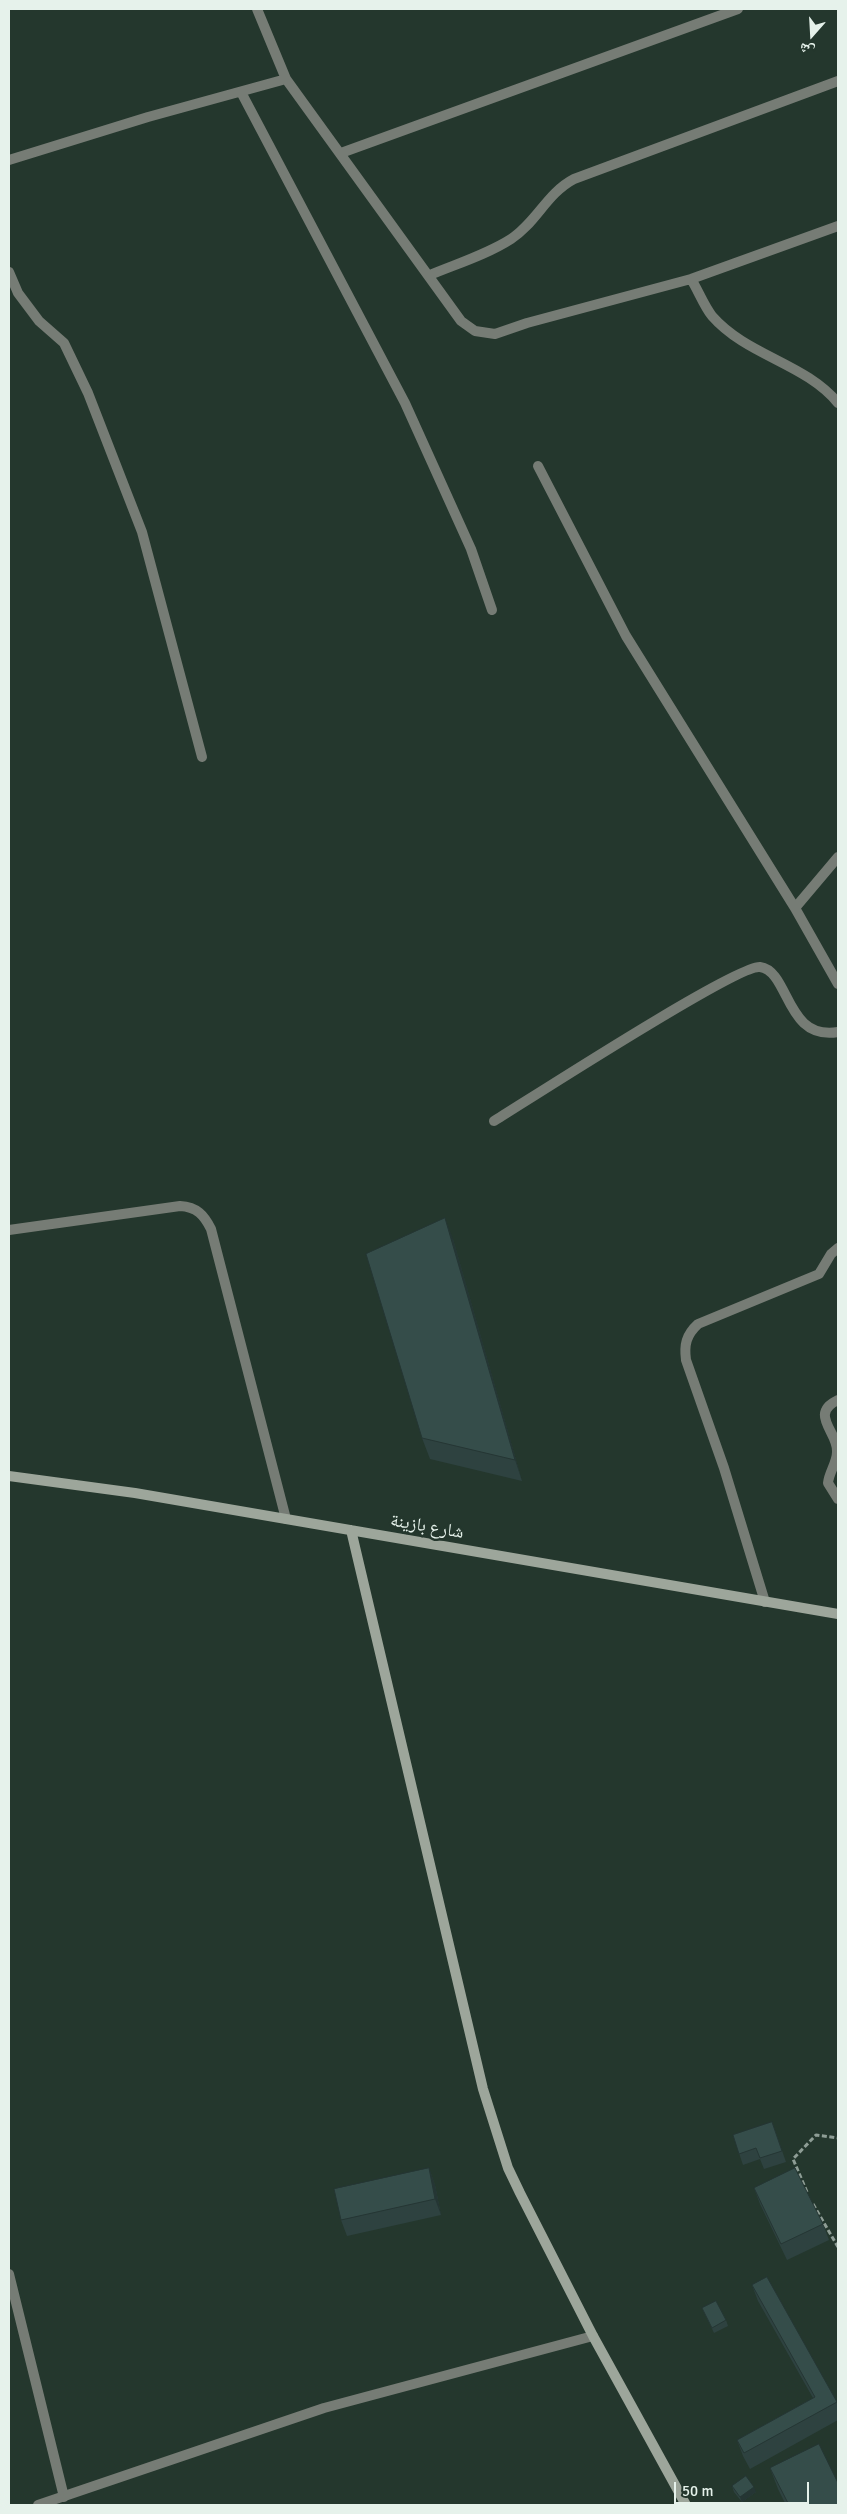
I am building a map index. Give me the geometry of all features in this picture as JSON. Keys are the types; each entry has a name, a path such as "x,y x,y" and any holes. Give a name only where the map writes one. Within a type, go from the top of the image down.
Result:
{"street":[{"path":"257,9 286,79 430,275 461,321 475,330 494,334 527,322 692,279 838,226"},
{"path":"341,153 738,9"},
{"path":"9,160 148,117 286,79"},
{"path":"430,275 511,239 528,224 561,186 574,179 838,81"},
{"path":"241,92 405,403 471,549 492,610"},
{"path":"9,272 18,293 39,321 64,343 92,401 142,532 202,757"},
{"path":"692,279 712,315 735,336 776,360 806,374 826,388 838,403"},
{"path":"538,466 626,636 795,908 838,984"},
{"path":"795,908 838,857"},
{"path":"494,1121 690,1000 754,967 767,969 773,975 799,1019 807,1026 817,1032 838,1032"},
{"path":"9,1230 180,1206 189,1206 204,1216 211,1229 286,1519"},
{"path":"765,1602 724,1468 686,1360 686,1342 688,1335 698,1324 819,1274 838,1248"},
{"path":"838,1400 827,1408 825,1416 838,1454 828,1483 838,1499"},
{"name":"شارع بازينة","path":"9,1476 136,1493 838,1614"},
{"path":"351,1530 483,2089 508,2168 593,2336 686,2505"},
{"path":"9,2274 64,2497"},
{"path":"38,2505 234,2436 324,2408 593,2336"}],"path":[{"path":"838,2138 816,2135 793,2159 810,2200 838,2247"}],"building":[{"path":"445,1218 515,1460 422,1438 366,1254"},
{"path":"772,2122 782,2151 760,2158 756,2148 739,2154 733,2135"},
{"path":"429,2168 435,2199 341,2220 334,2189"},
{"path":"795,2168 823,2224 781,2244 754,2188"},
{"path":"767,2277 837,2402 744,2453 737,2440 815,2397 752,2285"},
{"path":"716,2301 726,2320 712,2328 702,2308"},
{"path":"819,2444 838,2483 838,2505 789,2505 770,2468"},
{"path":"746,2476 754,2487 740,2497 732,2486"}]}
